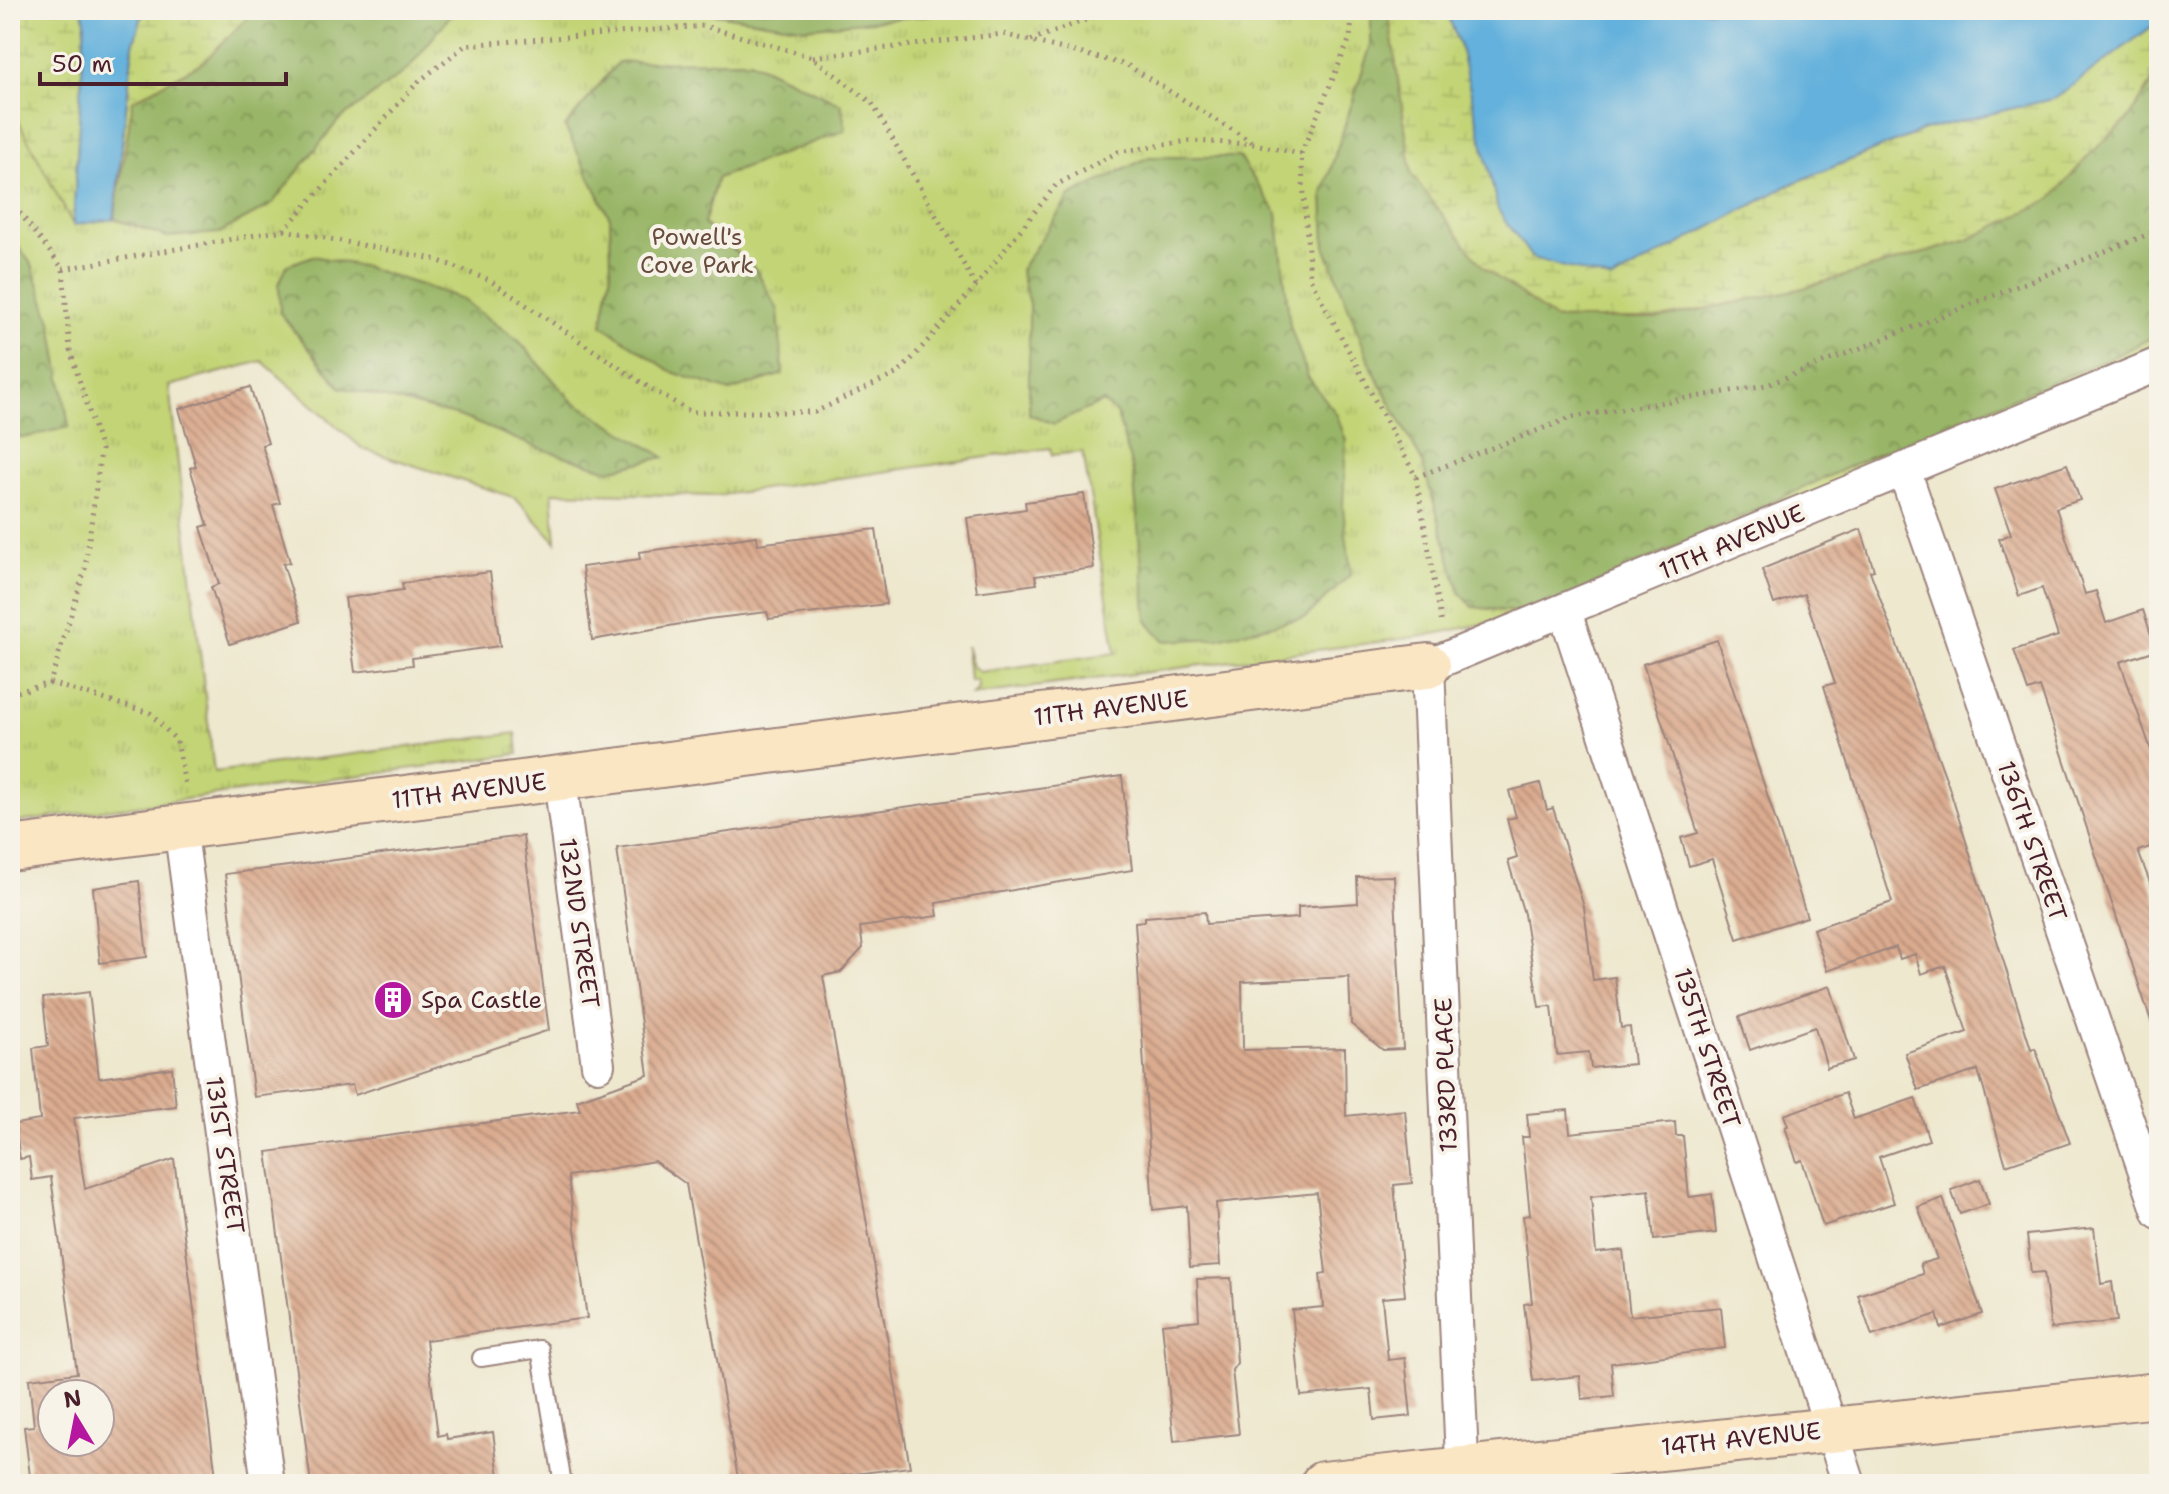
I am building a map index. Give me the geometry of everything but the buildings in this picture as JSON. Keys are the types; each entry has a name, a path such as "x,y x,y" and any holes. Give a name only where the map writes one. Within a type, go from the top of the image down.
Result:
{"street":[{"name":"11TH AVENUE","path":"10,849 182,805 560,780 1439,662 2159,364"},
{"name":"136TH STREET","path":"1904,470 2159,1212"},
{"name":"135TH STREET","path":"1565,611 1849,1484"},
{"name":"133RD PLACE","path":"1439,662 1463,1476"},
{"name":"132ND STREET","path":"560,780 598,1065"},
{"name":"131ST STREET","path":"182,805 268,1484"},
{"name":"14TH AVENUE","path":"1323,1484 1463,1476 1833,1430 2159,1395"}],"lane":[{"path":"481,1358 540,1349 563,1484"}],"path":[{"path":"1028,41 1113,10"},
{"path":"1353,10 1350,38 1301,154 1310,278 1416,477 1437,608 1439,662"},
{"path":"284,230 418,82 466,45 704,26 812,57 872,103 976,286"},
{"path":"812,57 1003,34 1127,65 1254,144"},
{"path":"63,269 284,230 434,259 489,280 691,412 815,412 900,372 976,286 1056,185 1118,152 1189,141 1254,144 1301,154"},
{"path":"10,200 63,269 70,350 101,450 85,569 50,683"},
{"path":"1416,477 1573,417 1767,385 2159,230"},
{"path":"10,694 50,683 150,713 177,741 182,805"}],"green space":[{"name":"Powell's Cove Park","path":"10,10 72,222 135,211 147,113 229,10 1393,10 2159,75 2159,342 2086,378 1531,614 1424,636 972,695 978,689 977,680 970,681 967,646 973,667 980,672 1116,653 1083,452 1052,455 1050,448 714,496 552,492 556,542 516,498 363,449 262,361 169,386 214,772 516,733 518,754 10,823"},
{"path":"10,10 82,10 85,21 73,225 12,109"},
{"path":"144,10 255,10 203,62 133,100 114,219 133,45"},
{"path":"255,10 479,10 450,16 408,69 338,121 271,205 219,233 167,237 114,219 133,100 203,62"},
{"path":"689,10 977,10 805,28"},
{"path":"1371,10 1388,10 1412,175 1656,319 1799,289 1968,240 2090,154 2130,117 2159,70 2159,334 2111,358 1872,456 1531,614 1473,607 1460,593 1422,462 1371,366 1325,246 1323,193 1371,44"},
{"path":"1388,10 1446,10 1460,47 1612,280 1789,185 1924,130 2056,97 2159,21 2159,70 2130,117 2090,154 2051,199 1968,240 1799,289 1656,319 1555,319 1483,267 1412,175"},
{"path":"750,61 841,104 846,130 717,178 704,224 756,270 778,310 783,374 730,391 672,372 602,325 611,272 610,218 565,127 618,62"},
{"path":"1149,157 1239,157 1277,213 1290,326 1308,377 1337,415 1346,441 1343,508 1351,574 1306,617 1219,638 1165,641 1147,621 1133,472 1117,414 1103,402 1054,424 1029,414 1029,304 1020,270 1070,196"},
{"path":"10,235 32,265 52,324 69,427 23,438 10,434"},
{"path":"313,256 365,267 460,298 519,341 571,400 664,457 609,470 538,448 459,416 340,387 280,313 279,284 287,265"}],"water":[{"path":"82,10 144,10 133,45 114,219 73,225 85,21"},
{"path":"1446,10 2159,10 2159,21 2056,98 1924,130 1789,185 1612,280 1532,258 1498,210 1460,47"}],"place":[{"name":"Spa Castle","path":"393,1000"}]}
